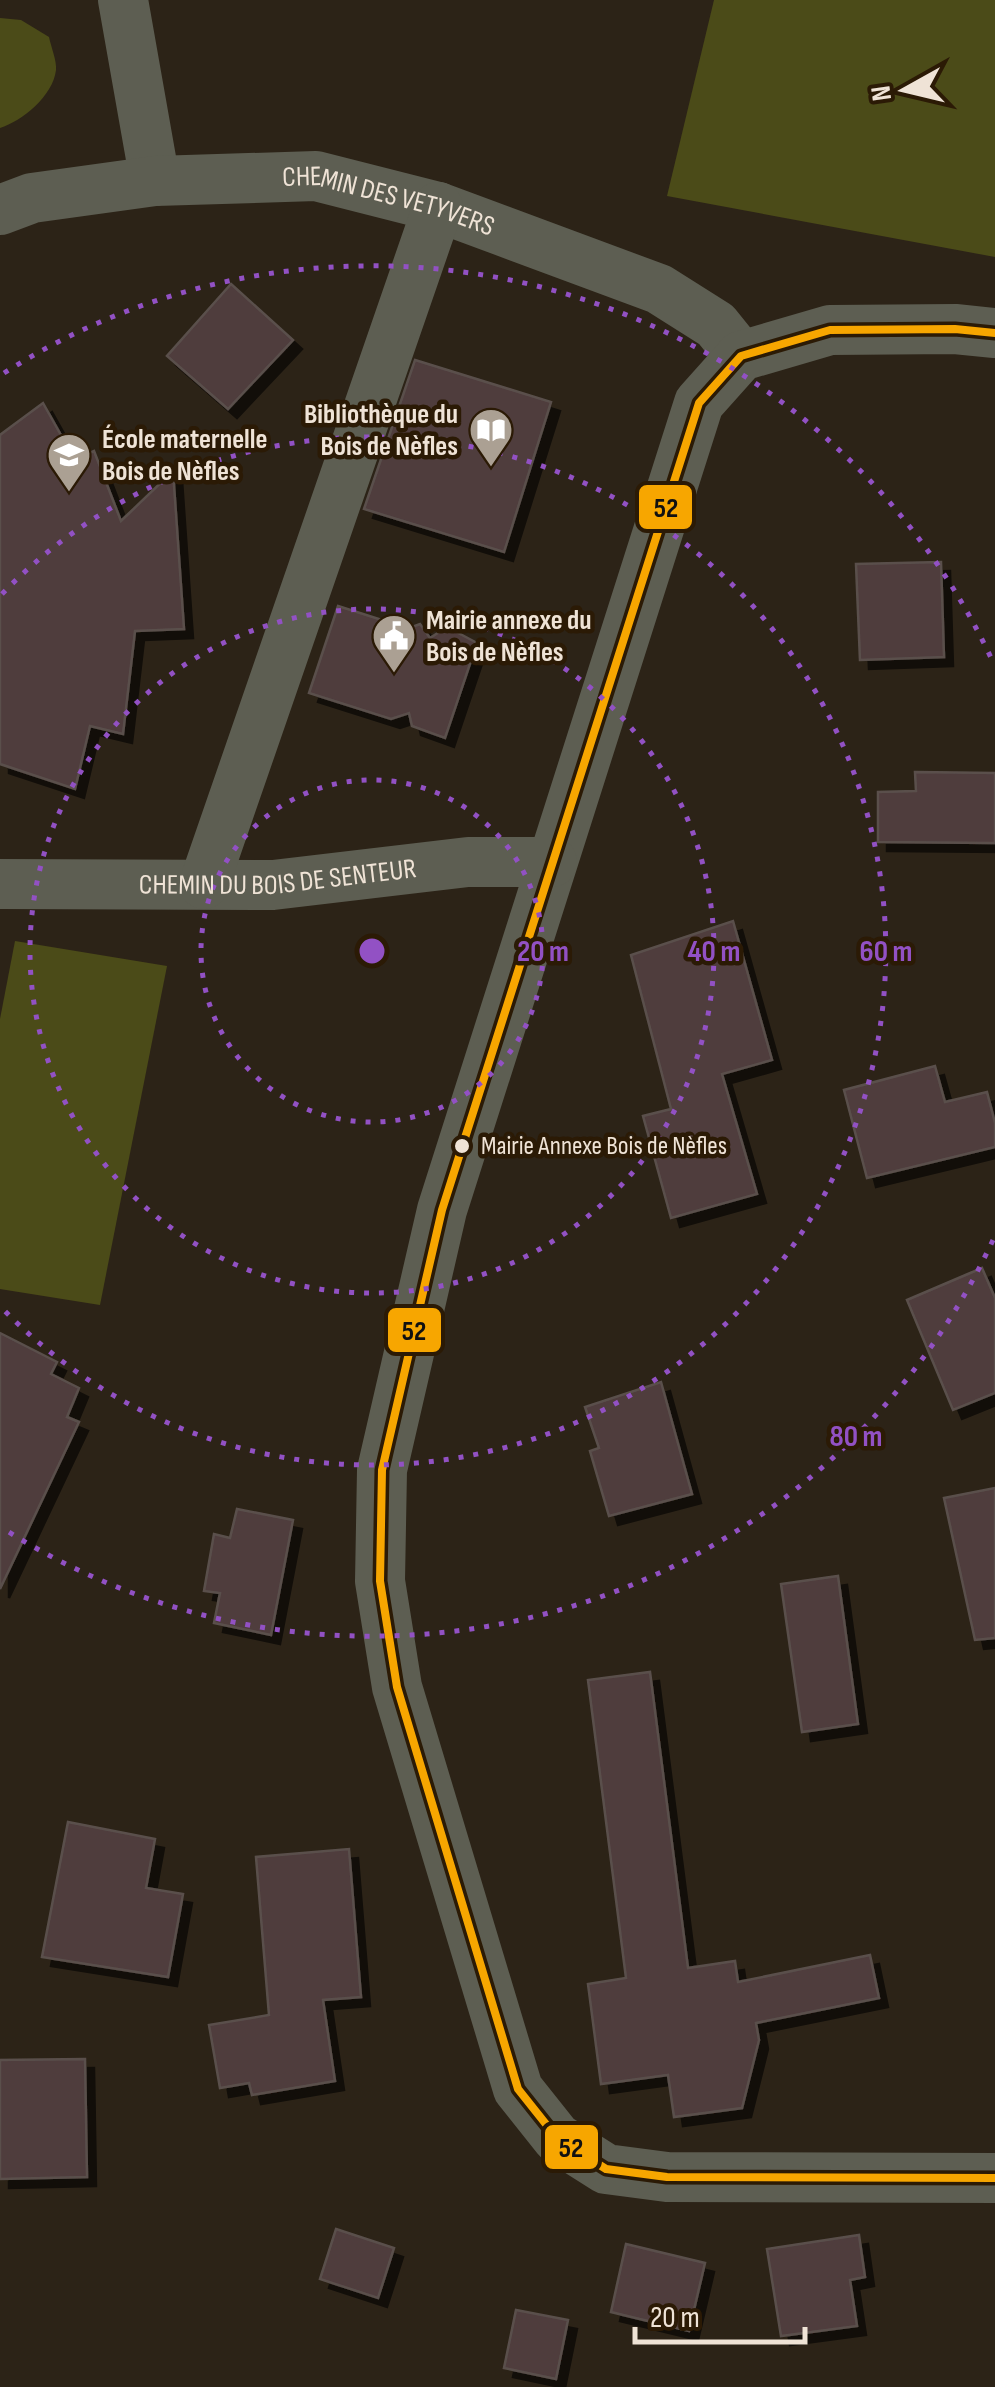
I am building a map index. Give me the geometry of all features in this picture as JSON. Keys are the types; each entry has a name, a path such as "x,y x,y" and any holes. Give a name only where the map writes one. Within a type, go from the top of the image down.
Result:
{"street":[{"path":"124,0 156,182"},
{"name":"CHEMIN DES VETYVERS","path":"0,210 32,198 156,182 316,176 438,206 659,289 716,325 741,356"},
{"path":"204,884 438,206"},
{"path":"995,333 955,329 830,330 741,356 698,403 442,1210 382,1470 380,1580 397,1687 518,2089 557,2138 606,2169 666,2177 995,2178"},
{"name":"CHEMIN DU BOIS DE SENTEUR","path":"0,884 272,885 468,862 552,862"}],"shaded area":[{"path":"714,0 995,0 995,257 667,196"},
{"path":"0,18 21,20 49,37 56,66 54,80 43,98 18,120 0,128"},
{"path":"15,941 167,966 100,1305 0,1289 0,1019"}],"building":[{"path":"231,284 293,340 228,409 167,356"},
{"path":"415,360 551,402 504,552 364,509"},
{"name":"École maternelle Bois de Nèfles","path":"43,403 75,460 94,451 121,521 173,471 184,629 135,631 123,734 90,726 75,789 0,764 0,435"},
{"path":"941,562 944,657 860,660 856,564"},
{"path":"338,606 404,630 420,624 430,638 447,627 477,643 445,738 412,726 409,713 391,719 309,693"},
{"path":"915,772 995,773 995,843 878,842 878,792 916,791"},
{"path":"733,921 772,1060 722,1074 757,1194 671,1218 643,1116 671,1109 631,955"},
{"path":"935,1066 945,1102 987,1092 995,1123 995,1147 867,1178 844,1090"},
{"path":"982,1268 995,1298 995,1393 953,1410 907,1300"},
{"path":"0,1333 57,1362 51,1374 79,1388 67,1417 79,1422 0,1589"},
{"path":"661,1382 692,1494 609,1516 590,1451 599,1448 585,1407"},
{"path":"995,1488 995,1638 975,1640 944,1498"},
{"path":"237,1509 293,1520 271,1635 214,1623 220,1593 204,1591 214,1534 230,1538"},
{"path":"838,1576 858,1724 802,1732 781,1584"},
{"path":"650,1672 688,1968 735,1961 738,1982 870,1955 879,1998 756,2023 759,2040 742,2108 674,2117 668,2075 601,2084 588,1984 626,1978 588,1680"},
{"path":"68,1822 155,1839 146,1888 183,1894 168,1977 42,1957"},
{"path":"349,1849 361,1997 323,2000 335,2081 252,2095 249,2083 220,2088 209,2025 269,2015 256,1857"},
{"path":"85,2059 87,2177 0,2179 0,2060"},
{"path":"336,2229 394,2248 378,2298 320,2279"},
{"path":"859,2235 865,2277 850,2280 857,2326 781,2336 767,2249"},
{"path":"626,2244 705,2263 689,2331 611,2312"},
{"path":"516,2310 568,2320 556,2379 504,2368"}],"transit line":[{"name":"52","path":"995,333 955,329 830,330 741,356 699,403 442,1210 382,1470 380,1581 397,1687 518,2089 557,2138 606,2169 667,2177 995,2178"}],"place":[{"name":"Bibliothèque du Bois de Nèfles","path":"491,468"},
{"name":"École maternelle Bois de Nèfles","path":"69,493"},
{"name":"Mairie annexe du Bois de Nèfles","path":"394,674"},
{"name":"Mairie Annexe Bois de Nèfles","path":"462,1146"}]}
